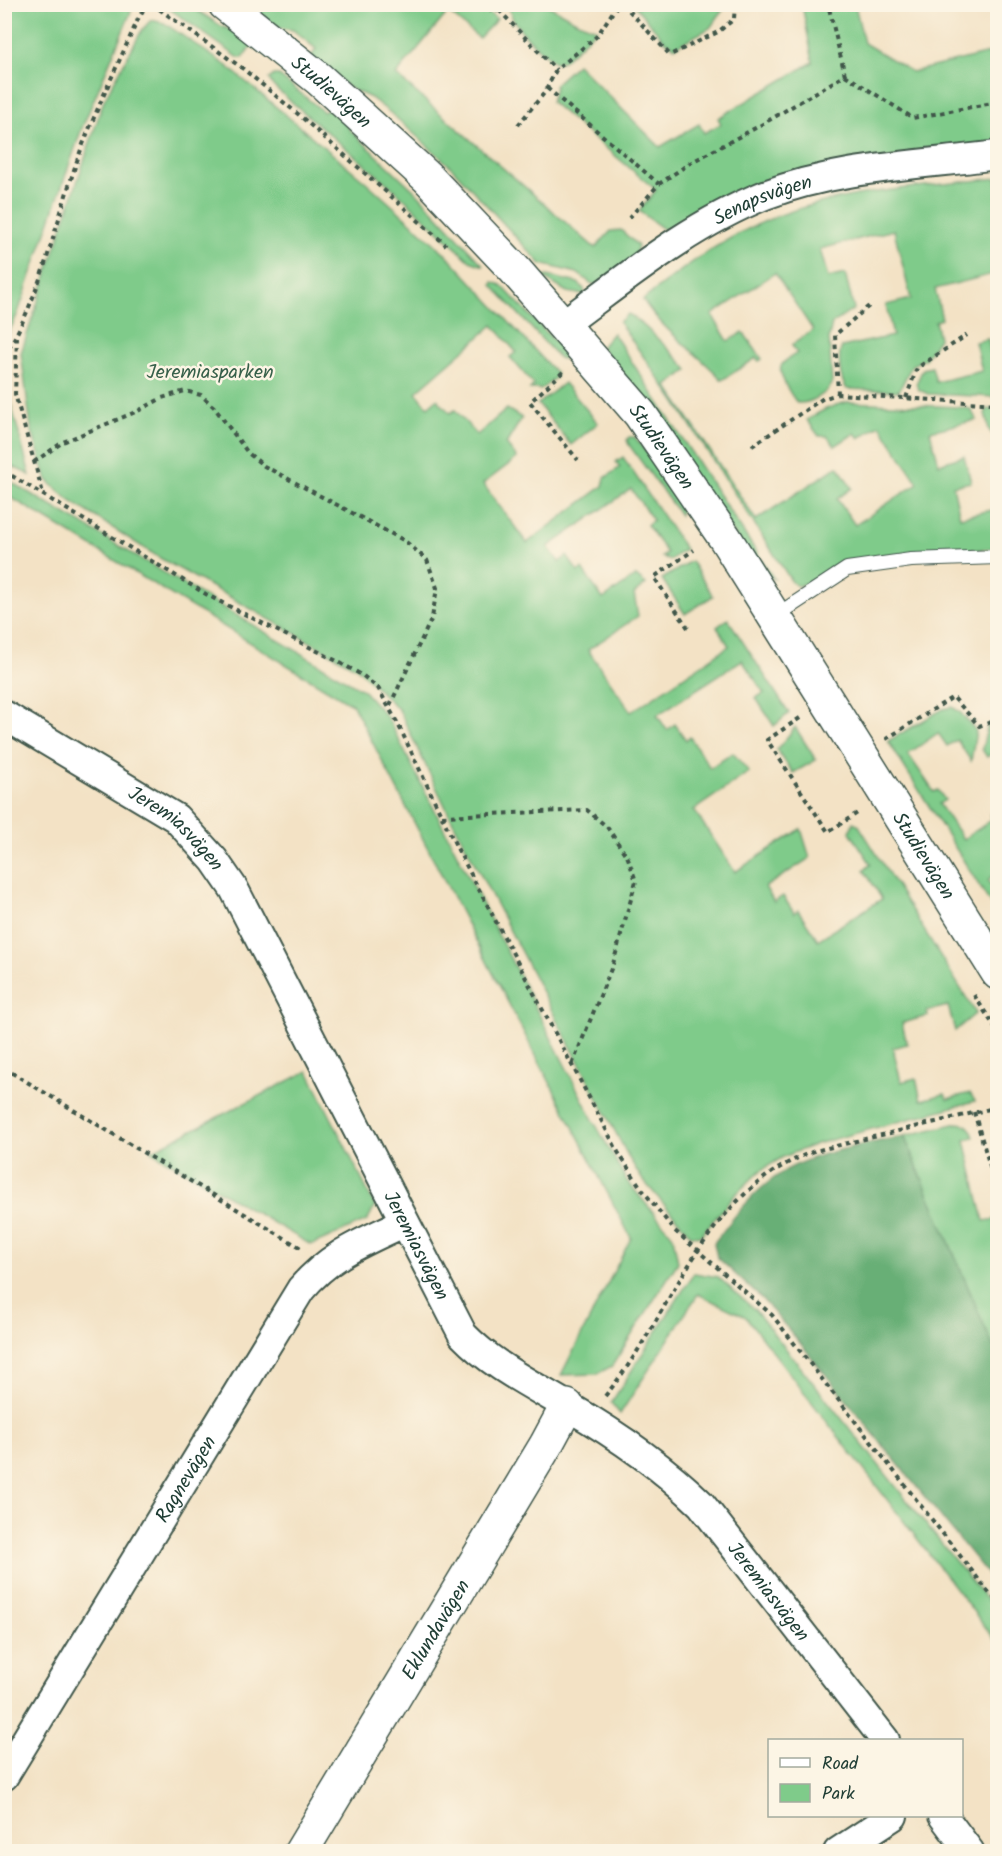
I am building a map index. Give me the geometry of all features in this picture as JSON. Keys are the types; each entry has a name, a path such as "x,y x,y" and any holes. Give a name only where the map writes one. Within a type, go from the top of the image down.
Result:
{"street":[{"name":"Studievägen","path":"225,4 319,79 419,170 515,270 562,325 574,362 640,414 725,538 856,748 985,982"},
{"name":"Senapsvägen","path":"562,325 663,250 729,212 766,195 866,170 998,155"},
{"name":"Jeremiasvägen","path":"4,715 176,818 214,860 234,889 463,1335 494,1363 577,1412 672,1475 701,1504 884,1739"},
{"name":"Ragnevägen","path":"4,1776 301,1289 318,1269 336,1255 403,1222"},
{"name":"Eklundavägen","path":"301,1851 546,1445 577,1412"},
{"path":"838,1851 890,1817"},
{"path":"944,1817 970,1851"}],"lane":[{"path":"774,617 847,569 911,560 998,557"}],"path":[{"path":"4,356 17,333 45,266 82,147 139,17 147,4"},
{"path":"152,4 242,68 298,114 453,253"},
{"path":"480,4 495,12 508,4"},
{"path":"518,125 547,88 556,70 597,36 618,4"},
{"path":"623,4 670,55 718,32 734,19 735,4"},
{"path":"828,4 845,75 913,118 998,102"},
{"path":"499,10 556,70"},
{"path":"629,218 659,184 690,163 761,125 845,75"},
{"path":"547,88 659,184"},
{"path":"838,394 834,335 869,306"},
{"path":"17,333 15,394 43,495"},
{"path":"906,398 917,368 967,335"},
{"path":"555,364 574,362"},
{"path":"570,380 574,362"},
{"path":"574,362 530,402 578,460"},
{"path":"34,462 63,442 138,411 162,398 185,391 201,395 214,407 248,453 264,466 405,541 427,560 437,588 432,618 388,708"},
{"path":"752,446 822,399 838,394 998,404"},
{"path":"4,471 209,596 362,675 378,688 572,1065 618,1152 641,1188 674,1230 772,1315 990,1594 998,1600"},
{"path":"687,541 699,559"},
{"path":"688,628 654,577 694,550"},
{"path":"856,748 884,740 953,697 979,726 998,720"},
{"path":"794,709 806,728"},
{"path":"800,718 767,740 828,832 859,812"},
{"path":"853,802 865,822"},
{"path":"442,816 587,810 607,827 628,858 636,881 613,964 572,1065"},
{"path":"985,982 998,1032"},
{"path":"4,1068 311,1254 318,1269"},
{"path":"577,1412 626,1367 696,1251 748,1193 795,1158 998,1107"},
{"path":"974,1112 998,1194"}],"green space":[{"path":"5,4 131,4 133,7 82,128 18,313 5,341"},
{"path":"475,4 497,19 479,38 448,12 396,75 595,248 611,231 621,230 638,246 634,258 597,284 592,284 577,273 541,264 452,168 393,115 371,98 349,88 311,57 316,49 293,30 275,27 259,13 255,5"},
{"path":"164,5 189,5 221,26 242,34 255,43 243,58 239,58"},
{"path":"511,5 547,5 578,22 597,29 563,61 555,62 521,30 511,15 509,8"},
{"path":"634,5 722,5 723,10 710,28 675,47 665,41"},
{"path":"802,5 855,5 864,43 912,72 997,51 997,142 776,176 728,195 665,230 639,211 656,190 551,102 556,83 577,64 660,147 699,124 704,133 721,124 718,118 813,62"},
{"name":"Jeremiasparken","path":"151,20 164,23 227,66 366,182 446,254 556,373 556,377 542,389 530,389 534,385 510,357 516,352 493,325 416,392 428,407 437,399 450,413 455,410 477,435 507,409 522,418 506,444 517,458 483,484 527,543 603,486 605,478 620,467 616,462 623,457 685,549 670,560 662,557 667,553 647,525 653,520 631,489 548,547 559,562 567,556 578,572 582,569 603,599 636,576 646,584 634,594 638,616 588,650 631,712 729,646 717,627 728,619 789,713 774,726 756,698 764,693 742,660 657,715 667,730 675,724 686,740 690,737 710,768 733,753 749,772 694,810 735,872 801,829 810,858 765,887 774,902 783,896 794,913 798,910 818,940 882,899 864,870 871,864 850,832 853,822 858,824 976,1013 955,1031 948,1006 927,1011 928,1016 902,1023 907,1044 893,1048 901,1082 916,1078 921,1100 945,1094 947,1099 970,1093 975,1101 816,1144 783,1157 760,1171 736,1194 700,1236 691,1235 642,1179 629,1158 451,818 399,710 357,668 158,557 69,500 47,480 31,428 21,353 104,100 142,30"},
{"path":"278,75 324,112 333,106 351,131 420,196 484,266 470,261 397,192 273,86 269,79"},
{"path":"997,178 997,273 935,289 942,319 935,321 939,338 925,359 912,365 899,391 847,389 841,374 840,362 842,347 893,336 886,305 911,299 894,230 820,249 828,278 845,274 854,309 832,324 829,338 832,384 821,395 807,402 797,403 781,374 781,366 797,353 792,345 813,330 775,273 712,315 728,341 743,332 762,359 759,361 756,358 722,380 661,322 643,300 685,267 714,248 761,223 789,212 817,203 877,192"},
{"path":"548,276 578,283 584,289 585,295 567,292 542,277"},
{"path":"493,282 501,285 564,351 566,356 563,359 559,358 492,285"},
{"path":"628,314 649,331 688,370 667,386 756,520 838,466 852,488 837,499 855,525 918,483 880,425 859,438 855,433 835,446 827,436 819,436 807,420 817,414 848,402 958,407 970,409 977,420 930,431 939,464 964,456 971,482 953,486 960,517 997,509 997,548 842,562 814,581 797,586 792,582 674,400 619,322"},
{"path":"613,333 774,579 764,576 601,347"},
{"path":"988,339 991,354 997,352 997,397 928,394 919,390 916,384 923,369 932,367 936,382 982,371 975,342"},
{"path":"5,369 10,375 10,400 30,475 5,463"},
{"path":"564,383 598,423 571,445 538,404"},
{"path":"988,409 997,409 997,435 994,436 989,430 985,413"},
{"path":"629,437 635,437 683,501 680,515 629,445 627,440"},
{"path":"4,478 363,690 387,717 591,1116 627,1181 673,1236 678,1262 612,1366 597,1374 561,1375 631,1238 353,705 5,494"},
{"path":"691,561 713,596 685,614 662,579"},
{"path":"952,707 960,712 976,731 971,761 957,740 947,746 938,733 908,754 934,792 938,790 945,800 939,804 963,839 993,819 990,814 997,809 997,873 988,880 997,894 997,914 888,741 943,709"},
{"path":"997,723 997,750 987,757 982,749 987,728"},
{"path":"795,727 816,760 793,773 777,750"},
{"path":"308,1071 375,1206 367,1221 311,1245 151,1151"},
{"path":"958,1123 969,1127 974,1137 965,1140 984,1221 996,1219 997,1356 904,1136"},
{"path":"904,1136 997,1356 997,1586 796,1338 763,1300 717,1257 714,1243 751,1198 790,1168 838,1150"},
{"path":"694,1273 718,1277 755,1310 984,1597 997,1609 997,1642 746,1317 698,1294 620,1414 611,1403"}]}
